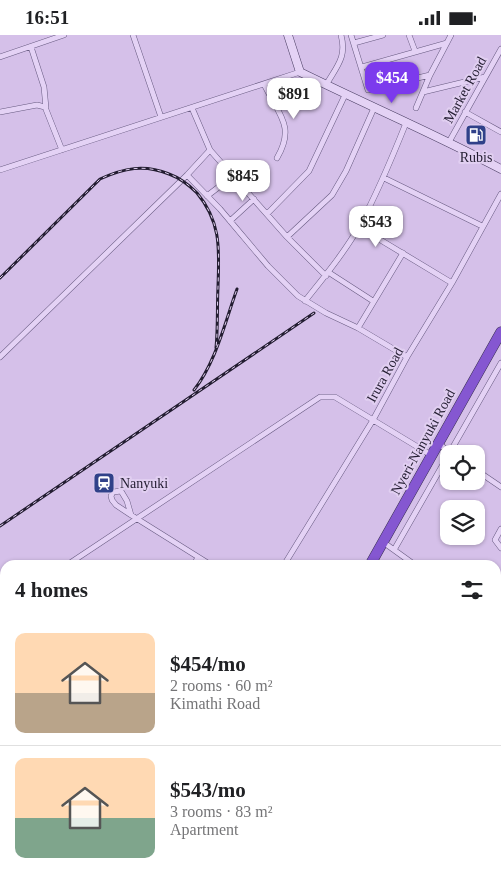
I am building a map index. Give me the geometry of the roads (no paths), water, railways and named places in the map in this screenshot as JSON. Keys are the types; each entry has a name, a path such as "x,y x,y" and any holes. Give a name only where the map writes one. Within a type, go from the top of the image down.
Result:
{"highway":[{"name":"Nyeri-Nanyuki Road","path":"373,560 501,332"}],"street":[{"path":"43,35 45,41"},
{"path":"0,57 64,35"},
{"path":"133,35 161,117"},
{"path":"288,35 300,72"},
{"path":"326,85 342,59 344,48 341,35"},
{"path":"351,35 368,90 430,75"},
{"path":"354,43 383,35"},
{"path":"409,35 415,51"},
{"path":"416,108 430,75 451,35"},
{"path":"362,67 447,43"},
{"path":"31,47 44,87 46,109 62,150"},
{"name":"Market Road","path":"449,142 501,49"},
{"path":"0,170 300,72 345,95 449,142 501,169"},
{"path":"423,92 485,77"},
{"path":"264,84 285,123 285,143 277,158"},
{"path":"267,214 309,171 345,95"},
{"path":"0,112 40,105 46,109"},
{"path":"192,108 210,150 287,237 327,274 373,301"},
{"path":"287,237 332,195 346,171 374,108"},
{"path":"465,113 501,132"},
{"path":"306,301 359,227 384,179 406,123"},
{"path":"0,357 187,175 210,150"},
{"path":"187,175 230,221 268,266 298,296 408,357"},
{"path":"207,196 233,176"},
{"path":"384,179 482,226"},
{"name":"Irura Road","path":"287,560 374,420 501,194"},
{"path":"230,221 254,199"},
{"path":"359,227 452,283"},
{"path":"358,328 403,253"},
{"path":"455,445 501,363"},
{"path":"74,560 320,397 335,397 431,455"},
{"path":"394,550 440,471"},
{"path":"485,476 501,487"},
{"path":"131,515 124,494 121,491 113,492 112,500 131,515 202,560"},
{"path":"408,497 420,504"},
{"path":"501,529 495,539 501,548"},
{"path":"382,542 408,560"}],"railway":[{"path":"0,278 100,179 126,170 143,168 160,171 181,180 197,193 205,204 215,226 219,261 216,348"},
{"path":"194,390 202,379 214,354 237,289"},
{"path":"0,526 314,313"}],"place":[{"name":"Rubis","path":"476,135"},
{"name":"Nanyuki","path":"104,483"}]}
